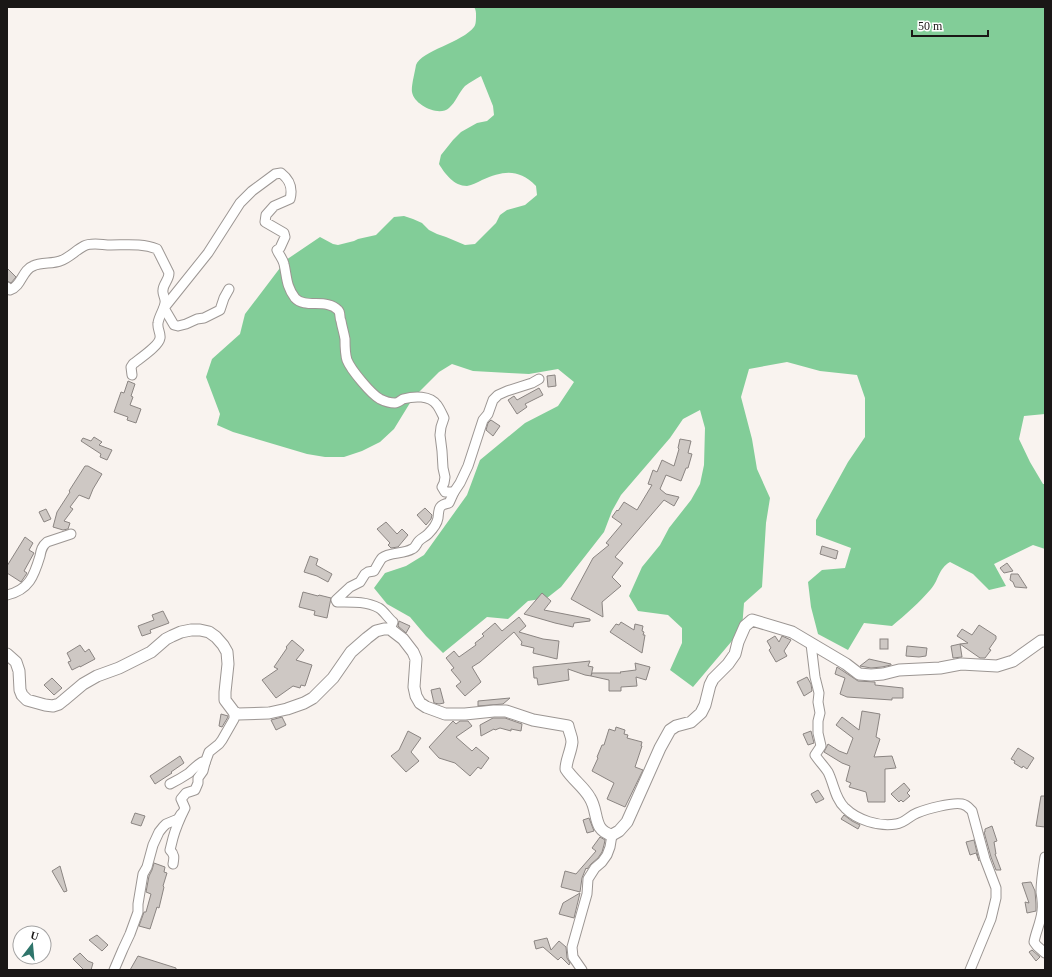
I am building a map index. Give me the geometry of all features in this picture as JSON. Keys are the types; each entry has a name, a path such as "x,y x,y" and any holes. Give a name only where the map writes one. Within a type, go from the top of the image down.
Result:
{"street":[{"path":"132,375 131,367 133,364 149,352 159,341 158,322 164,308 208,253 240,203 252,191 275,174 281,173 287,177 292,191 290,199 274,206 266,214 265,222 284,233 286,237 280,248 277,250 284,262 286,282 289,288 296,300 302,302 329,304 337,309 340,314 343,327 347,360 365,386 380,400 396,403 404,399 421,397 429,398 437,404 444,418 440,435 445,477 442,487 446,492 454,492"},
{"path":"7,287 10,290 12,289 18,284 29,268 33,266 61,261 84,246 96,244 145,246 156,249 169,273 163,290 165,300 164,308 174,325 178,326 186,324 196,318 204,318 220,310 229,289"},
{"path":"390,629 393,622 379,608 366,603 353,601 337,602 336,600 350,587 360,582 365,574 374,571 381,558 412,550 418,542 429,533 438,518 438,510 441,506 449,503 460,483 468,466 483,420 488,414 493,400 498,395 539,378"},
{"path":"7,595 26,587 34,573 44,544 71,534"},
{"path":"7,654 16,662 19,671 20,690 22,695 27,700 53,706 59,704 83,684 97,676 119,668 151,652 166,639 180,632 191,630 209,632 224,645 226,652 228,664 225,700 228,706 238,714 269,713 287,709 313,698 333,678 351,652 366,638 376,631 390,629 403,639 414,652 416,659 414,687 416,696 420,703 426,707 445,714 506,711 532,720 568,726 568,731 572,742 566,769 589,796 593,803 597,822 601,829 606,834 612,835 619,831 627,822 660,748 670,730 676,726 691,722 701,713 713,679 728,664 735,654 738,642 745,626 752,620 792,632 846,664 859,674 871,675 899,670 940,668 961,664 998,666 1013,661 1041,641 1045,642"},
{"path":"811,644 815,677 819,693 818,702 820,713 818,733 821,746 815,755 824,766 836,796 841,804 860,818 886,825 905,822 916,813 952,804 962,804 968,806 972,811 985,859 996,888 996,898 990,919 970,970"},
{"path":"114,970 138,912 143,874 147,867 153,845 159,832 166,824 178,819 182,813 185,808 182,799 186,793 195,790 198,783 198,778 203,771 209,752 219,744 230,727 234,719 234,712"},
{"path":"170,784 182,777 195,766 202,762 205,763"},
{"path":"173,864 174,856 170,850 174,831 182,813"},
{"path":"582,970 573,957 572,947 587,894 588,879 595,868 607,855 612,835"},
{"path":"1045,857 1041,894 1043,910 1034,942 1045,953"}],"green space":[{"path":"474,7 1045,7 1045,414 1024,416 1019,439 1030,462 1043,484 1045,484 1045,549 1033,545 994,564 1006,586 989,590 973,574 950,562 941,571 934,586 897,622 892,626 864,623 848,650 818,634 811,607 808,582 822,570 845,568 851,548 816,535 816,520 848,462 865,437 865,398 857,375 820,371 787,362 749,369 741,397 752,439 757,469 770,498 766,523 762,587 744,603 742,629 693,687 670,670 682,643 682,628 668,615 638,611 629,596 642,567 660,545 669,528 691,500 700,484 704,465 705,428 700,410 683,419 670,438 621,495 612,511 604,532 561,587 547,598 528,601 508,619 487,617 443,653 410,617 387,604 374,588 385,573 406,566 424,555 467,495 480,460 525,423 558,406 574,382 558,369 529,374 473,371 452,364 439,372 413,398 394,429 380,442 362,451 344,457 325,457 307,454 233,432 217,425 220,414 206,377 212,359 240,334 245,314 286,260 320,237 338,245 354,241 376,235 394,217 404,216 422,223 429,230 437,234 465,245 475,244 496,223 500,215 507,210 525,205 537,195 536,186 523,176 517,174 504,173 467,186 458,184 450,179 439,164 441,155 461,132 477,123 487,121 494,115 493,106 481,76 465,86 451,106 445,110 433,110 422,105 417,101 412,92 416,65 419,60 469,32 476,23 476,12"}],"building":[{"path":"7,268 16,277 11,283 7,281"},
{"path":"555,375 556,386 548,387 547,376"},
{"path":"128,381 135,384 130,405 141,409 136,423 127,420 128,417 114,412 121,392 124,393"},
{"path":"539,388 543,395 525,404 527,407 517,414 508,400 514,396 517,400"},
{"path":"491,420 500,426 493,436 486,430 488,423"},
{"path":"94,437 102,442 99,445 112,450 107,460 100,457 101,454 81,441 83,438 91,441"},
{"path":"680,439 691,441 688,453 692,454 688,468 686,468 681,481 666,475 660,489 666,494 679,497 674,506 664,500 615,557 623,563 612,577 621,586 602,602 603,617 571,599 593,558 609,545 606,543 622,524 612,517 624,502 637,510 652,485 648,484 653,470 657,472 662,460 674,466"},
{"path":"85,466 88,466 102,474 89,499 79,495 70,507 73,509 64,521 70,523 68,529 63,530 53,527 57,512"},
{"path":"425,508 432,515 431,519 426,525 417,515"},
{"path":"46,509 51,519 44,522 39,512"},
{"path":"386,522 397,534 402,529 408,535 398,547 391,548 388,545 390,543 377,529"},
{"path":"25,537 33,543 29,550 34,553 24,571 27,573 21,582 7,573 7,566"},
{"path":"822,546 838,551 836,559 820,554"},
{"path":"310,556 318,559 316,565 332,574 328,582 317,576 304,572"},
{"path":"1007,563 1013,571 1004,573 1000,568"},
{"path":"1011,574 1018,574 1027,588 1015,587 1013,582 1010,580"},
{"path":"303,592 331,598 327,618 314,615 315,611 299,607"},
{"path":"542,593 551,601 544,610 590,619 590,621 574,623 573,627 524,614"},
{"path":"163,611 169,623 150,630 151,633 142,636 138,626 154,620 152,615"},
{"path":"519,617 526,626 519,632 543,639 559,641 557,659 533,653 534,648 521,645 522,642 514,632 480,662 472,667 481,682 465,696 456,686 461,682 451,670 454,668 446,658 454,651 459,657 476,645 475,643 484,636 482,634 495,623 502,631"},
{"path":"399,621 410,626 406,633 398,626"},
{"path":"621,622 634,630 635,624 643,626 642,631 644,632 643,635 645,635 642,653 610,632 616,624 619,625"},
{"path":"979,625 996,636 996,639 989,649 991,650 985,658 980,658 960,644 968,643 957,636 962,629 972,635"},
{"path":"775,636 779,642 782,636 791,640 784,651 787,656 776,662 769,650 771,648 767,641"},
{"path":"880,639 888,639 888,649 880,649"},
{"path":"292,640 304,650 296,660 312,665 305,686 301,685 300,688 293,686 276,698 262,680 278,669 274,667"},
{"path":"960,644 962,657 953,658 951,646"},
{"path":"80,645 85,652 89,649 95,659 72,670 68,662 71,661 67,653"},
{"path":"907,646 927,648 926,656 906,656"},
{"path":"869,659 891,665 871,668 860,666"},
{"path":"590,661 588,666 593,667 591,676 568,669 569,680 538,685 537,678 534,678 533,667"},
{"path":"635,663 650,667 646,680 636,677 637,686 621,687 621,691 609,691 609,680 591,676 592,673 621,673 620,672 636,670"},
{"path":"837,667 858,681 875,682 875,685 903,688 903,698 892,698 892,700 847,697 840,694 845,678 835,674"},
{"path":"807,677 811,684 812,691 804,696 797,682"},
{"path":"52,678 62,688 54,695 44,685"},
{"path":"440,688 444,703 434,703 431,690"},
{"path":"510,698 503,704 478,706 478,701"},
{"path":"862,711 880,714 876,737 880,739 874,757 892,756 896,768 885,769 885,802 868,802 866,792 849,787 851,783 846,781 850,766 824,752 828,744 847,754 853,738 836,725 842,717 859,730"},
{"path":"221,714 228,716 222,727 219,726"},
{"path":"282,717 286,725 276,730 271,720"},
{"path":"493,718 505,718 522,724 521,731 511,729 511,731 500,728 494,729 481,736 480,725"},
{"path":"453,721 456,724 460,721 468,721 472,726 456,737 472,751 476,747 489,758 481,769 478,767 470,776 455,763 439,758 429,747"},
{"path":"616,727 625,730 624,734 628,735 627,738 642,742 635,767 643,770 625,807 607,799 614,783 592,771 602,745 604,745 609,729 615,731"},
{"path":"408,731 421,738 411,752 419,761 406,772 391,756 399,750"},
{"path":"811,731 814,743 808,745 803,734"},
{"path":"1018,748 1034,758 1027,769 1014,763 1015,761 1011,759"},
{"path":"180,756 184,763 155,784 150,776"},
{"path":"904,783 910,790 907,793 910,796 903,802 901,800 899,802 891,794"},
{"path":"818,790 824,799 816,803 811,794"},
{"path":"1041,796 1045,796 1045,827 1036,826"},
{"path":"135,813 145,816 141,826 131,823"},
{"path":"844,815 860,825 858,829 841,819"},
{"path":"589,818 594,831 587,833 583,820"},
{"path":"992,826 997,841 994,842 995,854 1001,870 996,870 984,832 985,829"},
{"path":"600,837 605,840 602,852 587,869 586,868 582,878 580,892 561,887 565,871 576,874 596,851 592,848"},
{"path":"974,840 979,861 976,853 970,855 966,842"},
{"path":"154,863 165,867 164,872 167,873 159,908 157,907 150,929 139,926 144,912 146,912 151,894 146,892 149,876"},
{"path":"60,866 67,891 64,892 52,871"},
{"path":"1031,882 1035,891 1036,911 1027,913 1025,902 1029,903 1022,883"},
{"path":"580,893 574,918 559,914 563,903"},
{"path":"97,935 108,945 102,951 89,940"},
{"path":"547,938 551,950 559,941 566,947 567,958 570,963 569,965 561,957 558,960 543,947 536,949 534,941"},
{"path":"1032,950 1040,957 1036,961 1029,952"},
{"path":"80,953 88,961 93,963 91,970 84,970 73,959"},
{"path":"138,956 176,968 176,970 130,970"}]}
